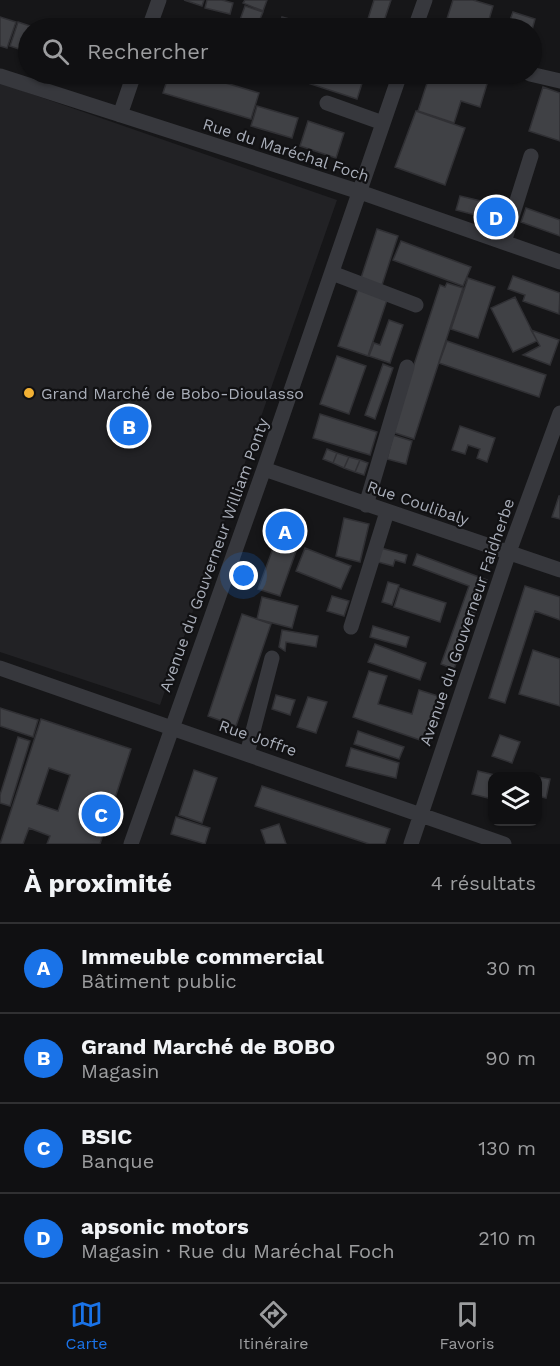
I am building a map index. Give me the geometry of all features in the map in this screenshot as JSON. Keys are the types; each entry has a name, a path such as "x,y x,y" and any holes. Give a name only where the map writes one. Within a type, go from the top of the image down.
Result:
{"street":[{"path":"152,18 158,0"},
{"path":"419,18 425,0"},
{"name":"Rue du Maréchal Foch","path":"0,76 18,82"},
{"path":"542,77 560,81"},
{"name":"Rue du Maréchal Foch","path":"25,84 360,192 560,262"},
{"path":"120,115 131,84"},
{"name":"Avenue du Gouverneur William Ponty","path":"131,844 264,469 397,84"},
{"path":"327,103 383,123"},
{"path":"504,242 531,156"},
{"path":"332,273 416,305"},
{"path":"366,505 407,368"},
{"name":"Avenue du Gouverneur Faidherbe","path":"411,844 509,552 560,413"},
{"name":"Rue Coulibaly","path":"264,469 560,570"},
{"path":"351,627 387,512"},
{"path":"247,754 272,658"},
{"name":"Rue Joffre","path":"0,668 504,844"}],"shaded area":[{"path":"0,83 337,200 160,705 0,652"}],"building":[{"path":"184,0 204,0 202,6"},
{"path":"207,0 233,3 230,14 205,8"},
{"path":"245,0 267,0 263,11 243,3"},
{"path":"374,0 391,0 385,18 368,18"},
{"path":"453,0 473,0 493,6 489,18 447,18"},
{"path":"245,6 263,12 260,18 241,18"},
{"path":"513,12 532,18 511,18"},
{"path":"0,17 16,22 7,48 0,46"},
{"path":"18,22 18,49 10,46"},
{"path":"166,84 229,84 259,93 251,119 163,93"},
{"path":"311,84 362,84 357,99"},
{"path":"427,84 487,84 480,107 461,101 454,123 418,111"},
{"path":"543,87 560,93 560,141 529,131"},
{"path":"257,106 298,118 292,138 251,126"},
{"path":"416,111 465,128 445,185 395,167"},
{"path":"308,121 344,133 336,158 300,146"},
{"path":"460,196 498,205 495,220 456,210"},
{"path":"526,208 560,220 560,236 521,222"},
{"path":"377,229 398,236 381,288 360,281"},
{"path":"401,241 471,267 463,286 393,260"},
{"path":"513,276 560,293 559,314 523,301 525,295 508,289"},
{"path":"468,278 495,287 478,338 451,329"},
{"path":"447,283 463,288 414,439 392,432 440,285 445,287"},
{"path":"359,287 388,297 368,356 338,346"},
{"path":"515,297 537,341 513,352 491,308"},
{"path":"389,320 403,325 390,363 369,356 374,343 380,345"},
{"path":"531,330 559,340 550,365 523,355 540,346"},
{"path":"447,341 546,375 539,397 439,363"},
{"path":"337,356 366,366 349,414 320,404"},
{"path":"383,364 393,368 375,419 365,415"},
{"path":"320,414 377,432 370,455 313,438"},
{"path":"460,426 495,438 487,462 477,458 480,449 468,445 465,454 452,450"},
{"path":"393,435 412,441 406,464 387,459"},
{"path":"327,449 337,453 333,463 323,459"},
{"path":"337,453 349,457 344,468 333,463"},
{"path":"349,457 360,460 355,472 344,468"},
{"path":"360,460 368,463 364,475 355,472"},
{"path":"560,496 560,519 552,517"},
{"path":"293,512 296,532 282,534 278,514"},
{"path":"344,518 369,524 360,562 336,556"},
{"path":"278,535 299,543 280,596 258,589"},
{"path":"305,548 351,566 341,589 296,571"},
{"path":"381,548 407,555 405,563 395,560 393,566 378,562"},
{"path":"417,554 487,580 454,669 441,664 469,586 413,565"},
{"path":"388,582 399,585 392,605 382,602"},
{"path":"525,586 560,597 560,620 535,611 505,703 489,698"},
{"path":"400,588 446,603 440,622 394,607"},
{"path":"332,596 349,601 344,616 327,611"},
{"path":"262,597 298,606 292,628 257,619"},
{"path":"242,614 271,624 236,726 208,716"},
{"path":"373,626 409,637 406,647 370,637"},
{"path":"282,630 318,636 316,647 286,642 285,651 279,647"},
{"path":"375,644 426,663 420,680 368,662"},
{"path":"533,650 560,659 560,706 519,694"},
{"path":"369,671 387,676 378,704 412,714 419,690 438,696 423,741 353,717"},
{"path":"276,695 295,700 290,715 272,709"},
{"path":"308,697 327,702 316,733 297,727"},
{"path":"0,708 38,720 33,737 0,726"},
{"path":"41,719 131,749 100,844 47,844 50,836 29,828 23,844 0,844","holes":["49,768 70,775 58,811 37,804"]},
{"path":"358,731 404,747 399,759 354,744"},
{"path":"500,735 520,742 512,763 492,756"},
{"path":"18,737 30,741 10,806 0,803 0,795"},
{"path":"351,748 399,763 396,778 346,766"},
{"path":"194,770 217,778 202,823 179,815"},
{"path":"478,771 488,773 488,798 472,794"},
{"path":"542,778 550,779 546,798 542,797"},
{"path":"262,786 390,829 385,844 369,844 255,806"},
{"path":"176,817 210,828 205,844 171,834"},
{"path":"279,824 286,844 266,844 261,830"}],"place":[{"name":"apsonic motors","path":"496,217"},
{"name":"Grand Marché de Bobo-Dioulasso","path":"29,393"},
{"name":"Grand Marché de BOBO","path":"129,426"},
{"name":"Immeuble commercial","path":"285,531"},
{"name":"BSIC","path":"101,814"}]}
